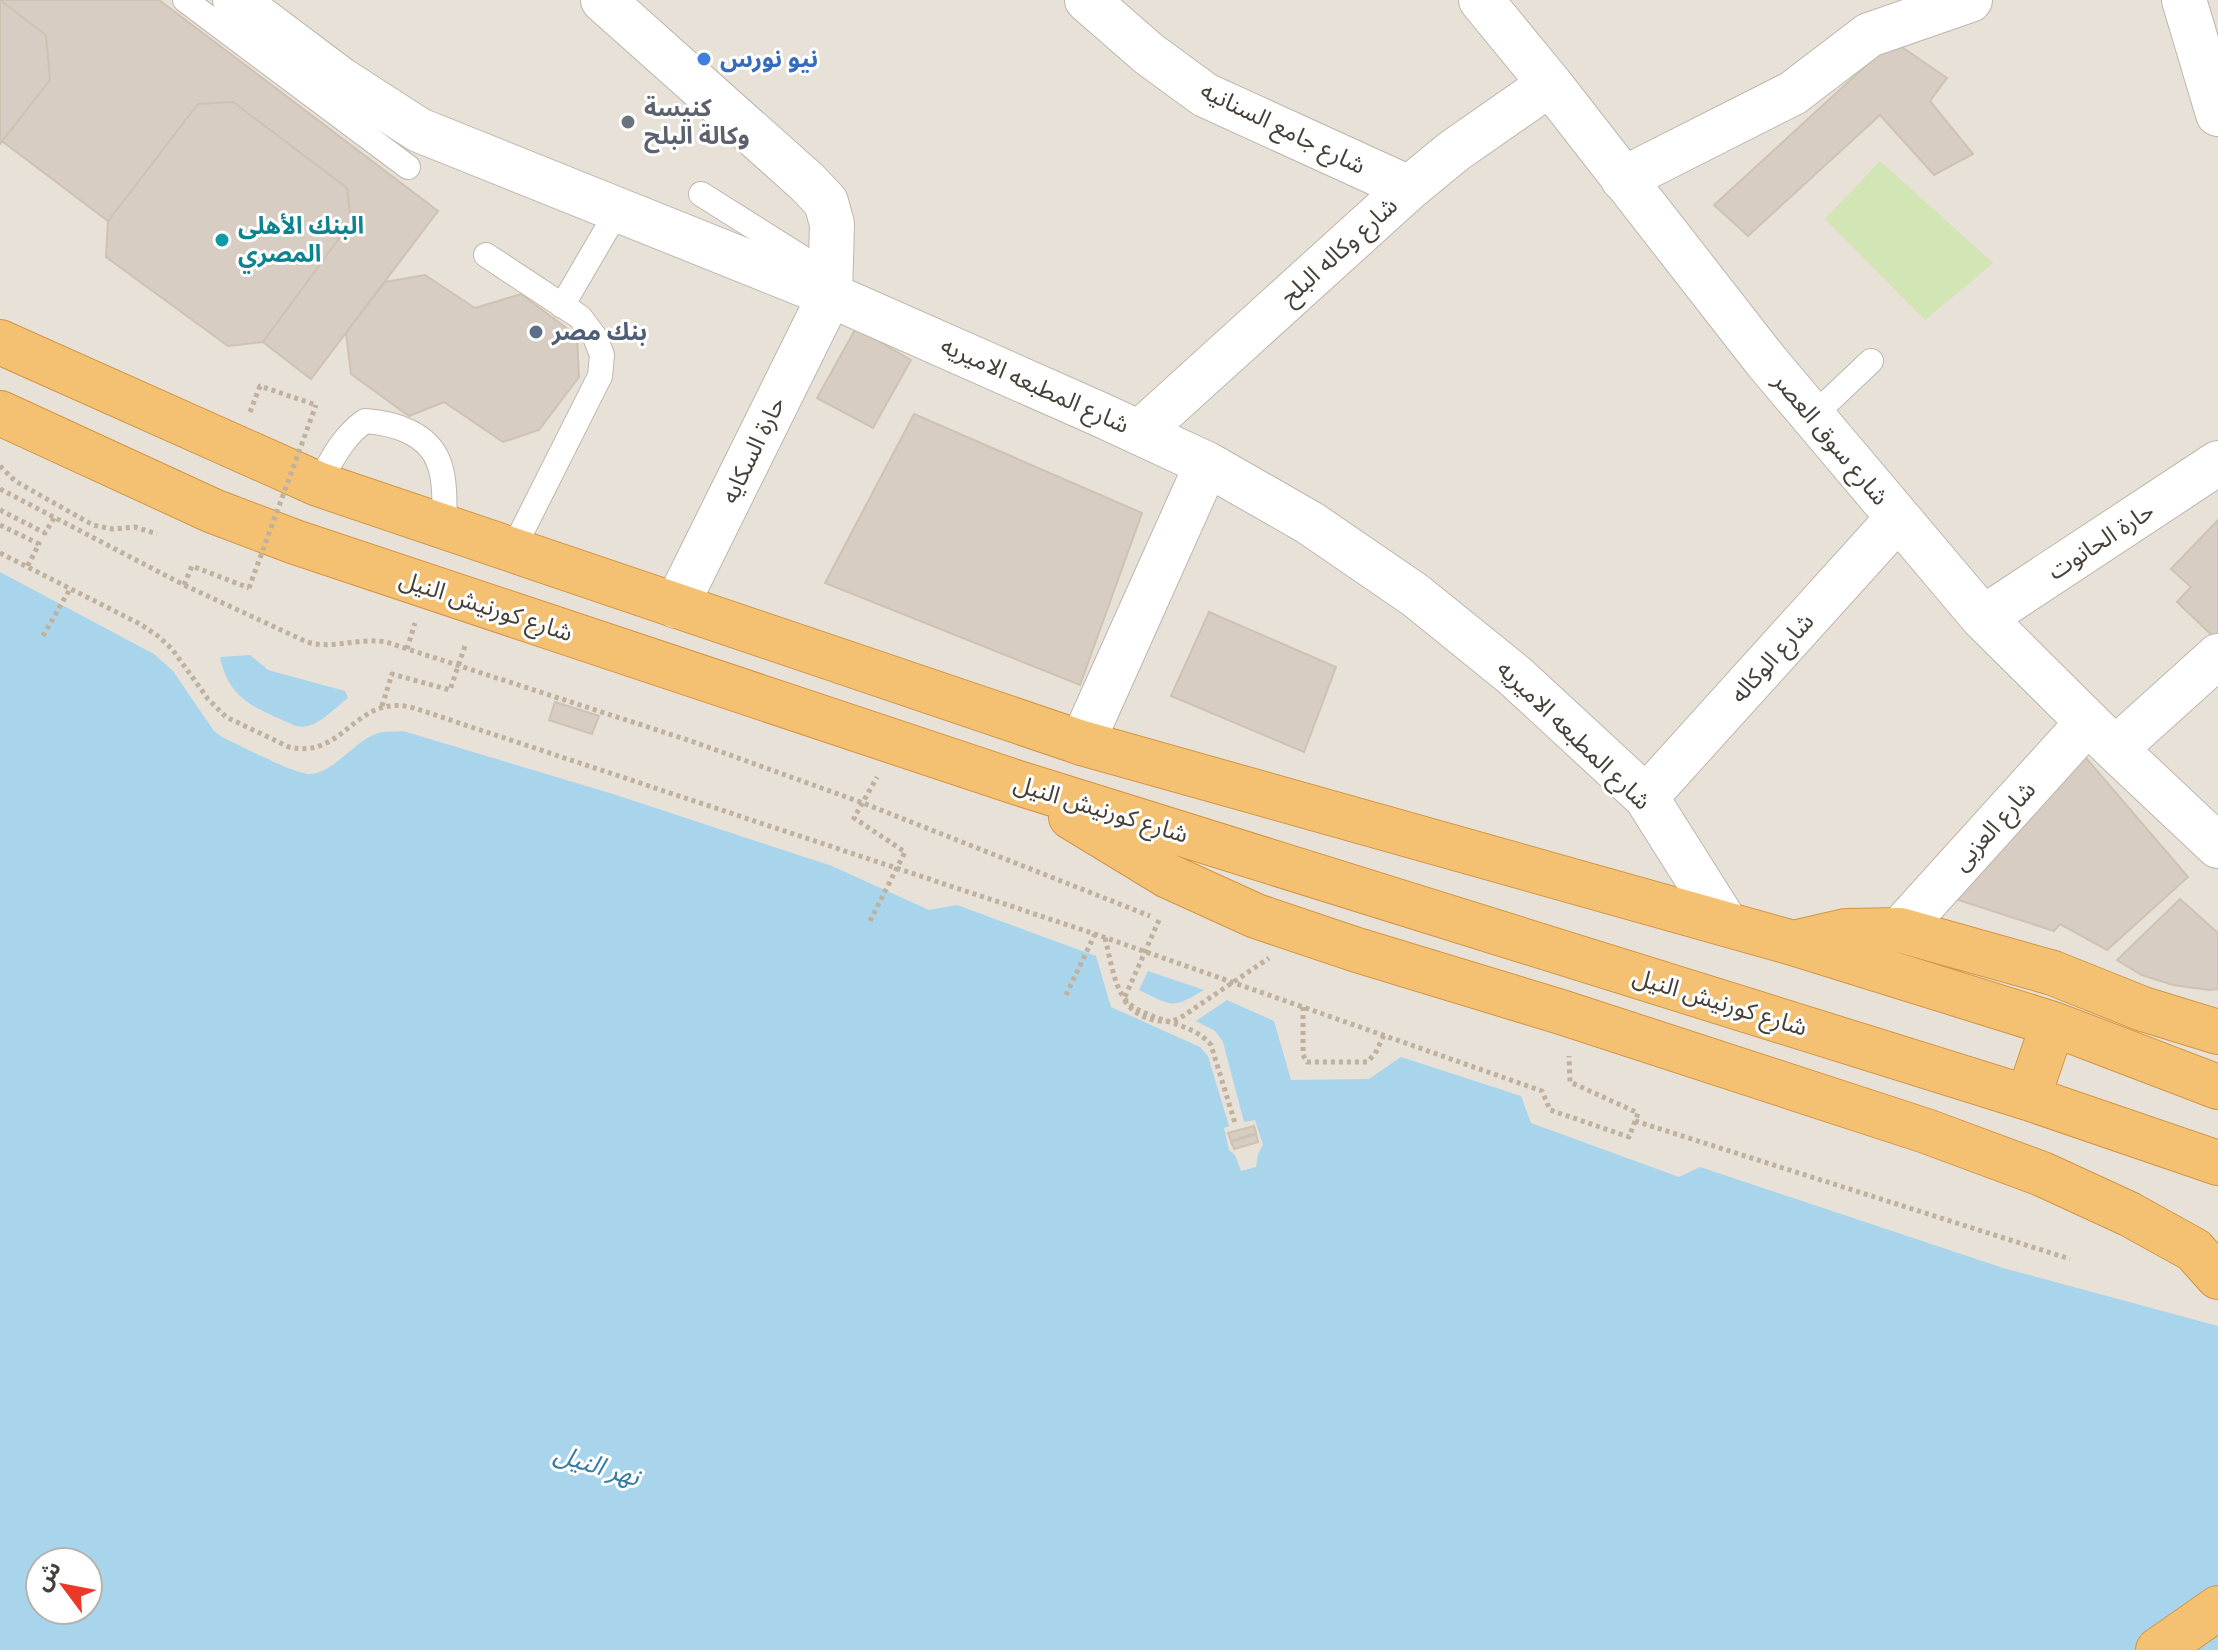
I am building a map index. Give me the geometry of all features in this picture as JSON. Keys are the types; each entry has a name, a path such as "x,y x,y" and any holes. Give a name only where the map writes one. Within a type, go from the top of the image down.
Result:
{"highway":[{"path":"0,342 318,484 1082,743 1793,943 2053,1024 2218,1087"},
{"name":"شارع كورنيش النيل","path":"0,413 213,511 295,542 1015,782 2028,1098 2218,1163"},
{"path":"1015,782 1168,876 1256,916 1912,1126 2042,1174 2129,1214 2194,1250 2218,1277"},
{"path":"1793,943 1846,931 1900,930 2053,973 2143,1009 2218,1032"},
{"path":"2028,1098 2053,1024"},
{"path":"2189,1628 2218,1583"}],"street":[{"name":"شارع المطبعه الاميريه","path":"235,0 340,79 419,130 618,210 831,285 1207,464 1310,523 1415,595 1515,676 1646,797 1726,924"},
{"path":"603,0 826,202 832,224 831,285"},
{"name":"شارع جامع السنانيه","path":"1087,0 1149,54 1205,95 1409,188"},
{"name":"شارع سوق العصر","path":"1481,0 1766,361 1983,618 2218,846"},
{"path":"1623,179 1793,93 1869,35 1970,0"},
{"path":"2196,2 2218,114"},
{"name":"شارع وكاله البلح","path":"1140,432 1409,188 1454,151 1550,84"},
{"name":"حارة السكايه","path":"676,606 831,285"},
{"path":"1082,743 1207,464"},
{"name":"حارة الحانوت","path":"1983,618 2211,480"},
{"name":"شارع الوكاله","path":"1646,797 1898,518"},
{"name":"شارع العزبى","path":"1900,930 2102,736 2218,656"}],"lane":[{"path":"185,0 408,167"},
{"path":"701,194 831,285"},
{"path":"562,306 618,210"},
{"path":"486,255 580,317 595,337 602,355 600,376 512,551"},
{"path":"1812,417 1871,361"},
{"path":"318,484 351,431 365,421 390,423 417,435 438,459 442,472 445,527"}],"path":[{"path":"184,585 192,566 249,588 316,405 260,386"},
{"path":"0,489 184,585 317,645 374,640 691,741 863,803 1159,920 1124,999 1129,1008 1154,1020 1167,1023 1180,1018 1269,958 1256,953"},
{"path":"0,510 45,533 54,518"},
{"path":"0,525 39,544 27,567"},
{"path":"0,553 158,636 226,717 289,747 300,750 321,747 381,706 392,704 414,708 1104,937 1384,1035 1542,1091 1550,1110 1629,1137 1638,1113 1570,1082 1569,1053"},
{"path":"43,636 70,589"},
{"path":"381,706 392,674 450,690 479,603"},
{"path":"854,818 905,852 870,921"},
{"path":"1066,995 1095,934"},
{"path":"1104,937 1124,998 1142,1011 1195,1032 1211,1045 1235,1123"},
{"path":"1303,1007 1303,1055 1307,1062 1367,1062 1375,1054 1384,1035"},
{"path":"1635,1121 2070,1259"}],"shaded area":[{"path":"0,0 2218,0 2218,1650 0,1650"}],"green space":[{"path":"1880,161 1993,263 1925,320 1825,219"}],"water":[{"name":"نهر النيل","path":"0,572 154,654 173,671 214,731 291,769 318,773 369,737 381,732 403,731 613,794 832,866 929,910 957,905 1096,956 1111,1007 1200,1047 1208,1056 1229,1126 1224,1128 1229,1150 1235,1155 1241,1171 1256,1167 1263,1145 1255,1120 1244,1122 1223,1042 1215,1031 1196,1021 1227,1000 1274,1021 1291,1080 1369,1079 1401,1057 1521,1096 1531,1123 1679,1177 1700,1167 2003,1268 2218,1326 2218,1650 0,1650"},
{"path":"250,655 268,670 345,691 348,698 317,722 296,726 258,709 230,684 220,657"},
{"path":"1148,971 1204,990 1184,1001 1166,1002 1139,990"}],"building":[{"path":"0,0 46,35 50,80 0,144"},
{"path":"0,0 159,0 438,211 311,379 263,342 351,222 347,188 233,102 198,104 108,221 2,141 50,80 46,35"},
{"path":"1893,41 1947,78 1930,101 1973,154 1934,175 1880,115 1748,236 1714,205"},
{"name":"البنك الأهلى المصري","path":"233,102 347,188 351,222 263,342 228,346 106,257 108,221 198,104"},
{"path":"425,275 475,308 521,294 577,336 579,377 539,430 503,442 444,402 409,416 351,374 346,333 385,282"},
{"path":"856,328 911,360 873,428 817,398"},
{"path":"914,414 1142,513 1080,685 825,583"},
{"path":"2218,520 2217,640 2177,602 2191,587 2171,569"},
{"path":"1209,612 1336,667 1304,752 1171,696"},
{"path":"555,702 599,716 592,734 549,720"},
{"path":"2080,751 2188,877 2107,950 2060,924 2054,931 1946,896"},
{"path":"2180,899 2218,933 2218,989 2173,985 2142,975 2117,960"},
{"path":"1254,1126 1256,1133 1231,1141 1228,1133"},
{"path":"1256,1134 1258,1142 1234,1149 1231,1142"}],"place":[{"name":"نيو نورس","path":"704,59"},
{"name":"كنيسة وكالة البلح","path":"628,122"},
{"name":"البنك الأهلى المصري","path":"222,240"},
{"name":"بنك مصر","path":"536,332"}]}
